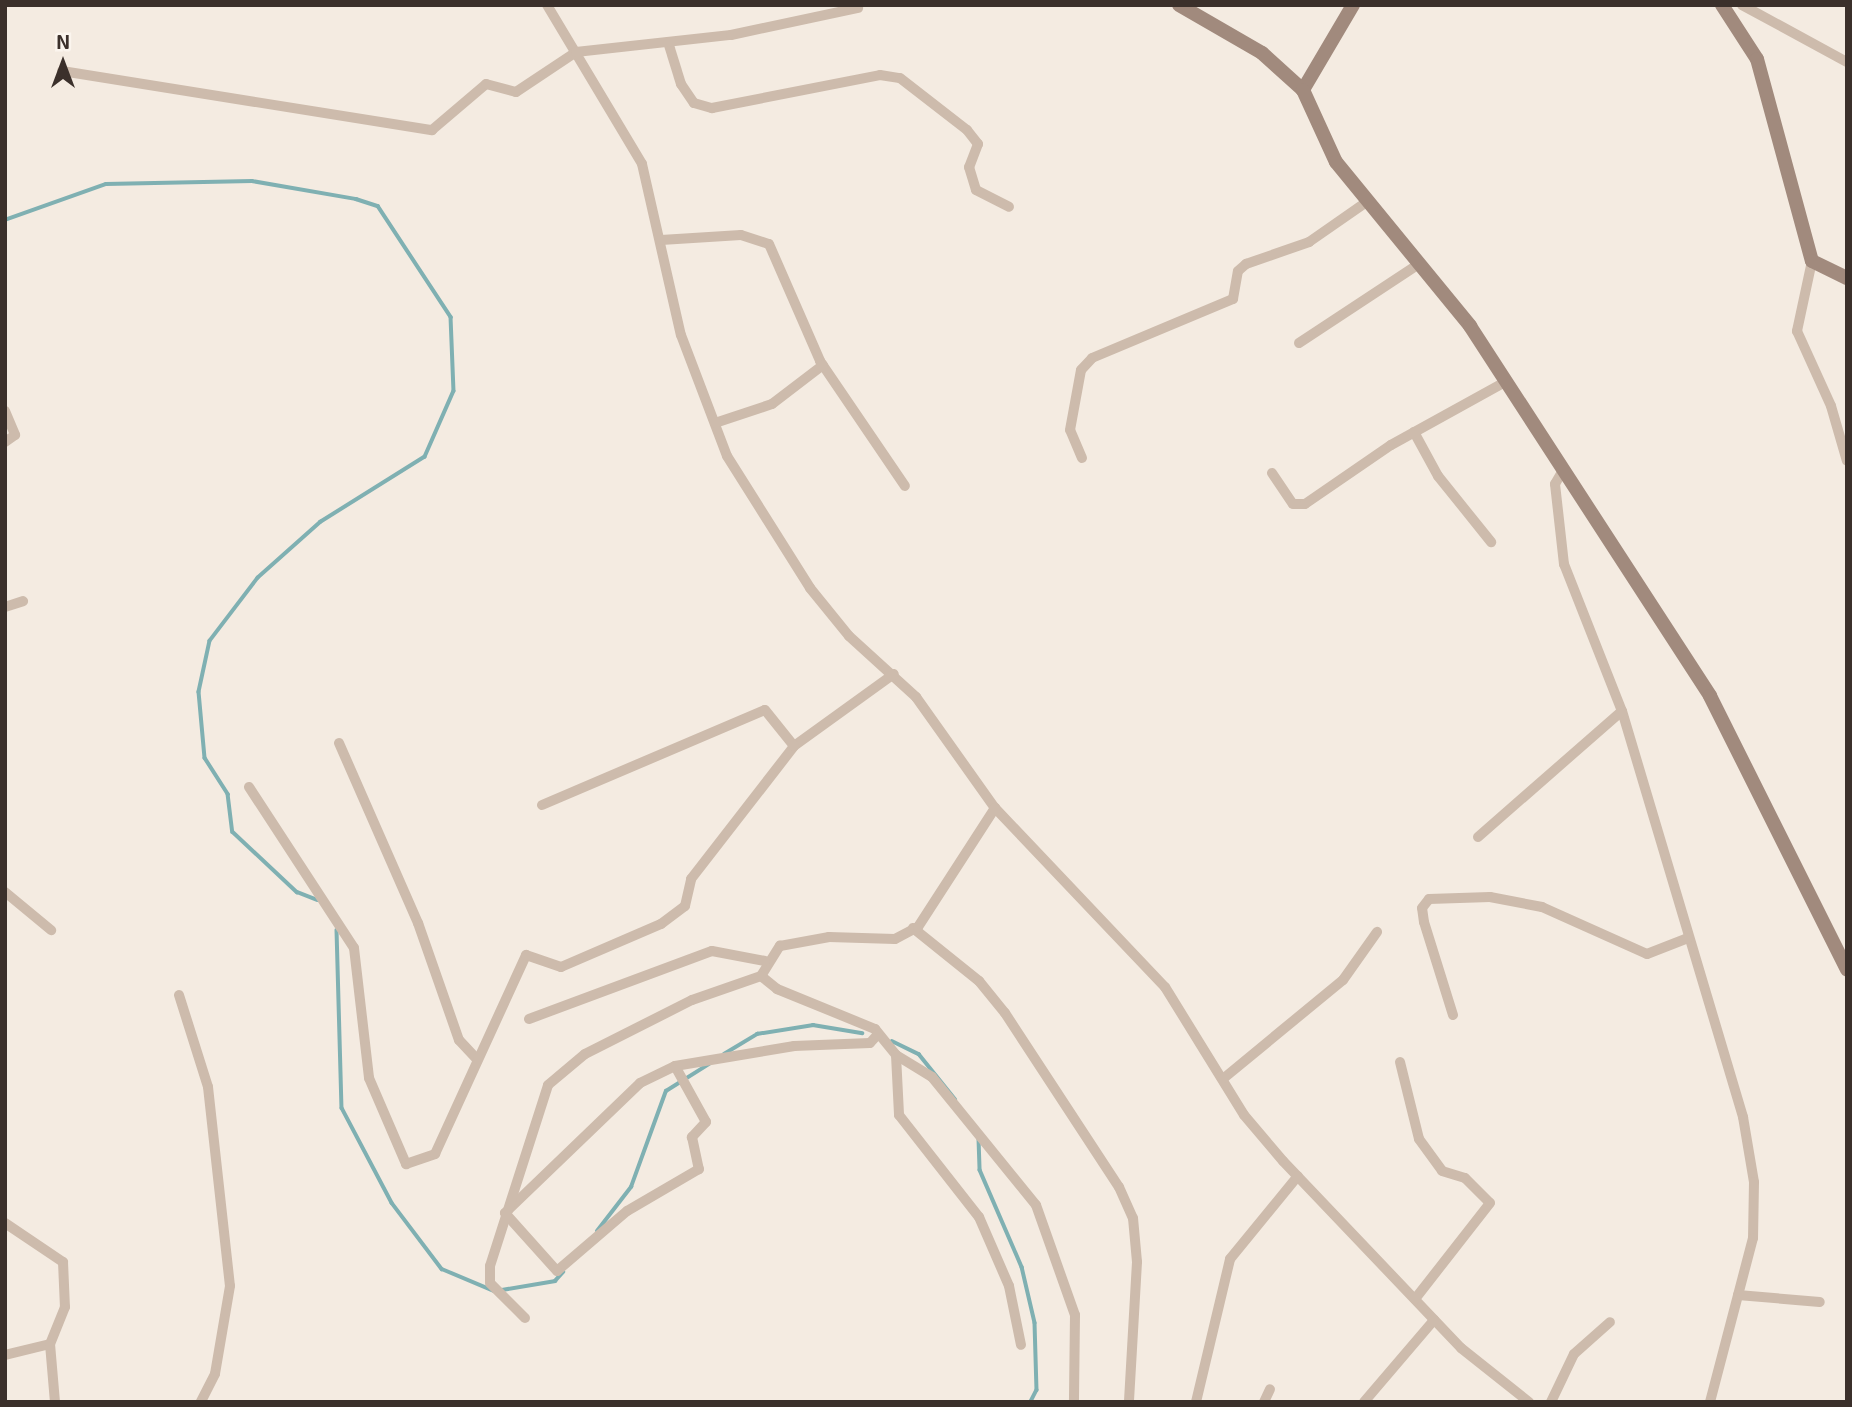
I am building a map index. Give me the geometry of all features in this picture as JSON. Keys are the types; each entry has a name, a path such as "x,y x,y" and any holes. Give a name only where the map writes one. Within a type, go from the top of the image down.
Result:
{"street":[{"path":"547,5 642,164 681,335 715,423 743,489 810,588 849,636 894,674 995,808 1166,987 1224,1078 1244,1115 1434,1320 1529,1402"},
{"path":"1180,5 1262,53 1303,90 1336,162 1419,264 1505,382 1710,696 1847,970"},
{"path":"1303,90 1353,5"},
{"path":"1722,5 1757,60 1812,261 1797,331 1831,406 1847,461"},
{"path":"1742,5 1847,61"},
{"path":"62,71 432,130 486,84 516,92 576,52 668,42 858,8"},
{"path":"668,42 681,84 694,103 712,108 880,75 900,78 967,130 978,144 969,167 976,190 1009,206"},
{"path":"1082,458 1070,430 1082,370 1092,358 1233,299 1238,271 1246,264 1309,242 1368,201"},
{"path":"661,240 741,235 769,244 822,365 905,486"},
{"path":"1812,261 1847,278"},
{"path":"1299,343 1419,264"},
{"path":"715,423 772,404 822,365"},
{"path":"1272,473 1293,504 1305,504 1414,432 1505,382"},
{"path":"5,411 15,435 5,442"},
{"path":"1414,432 1438,476 1491,542"},
{"path":"1562,472 1555,484 1564,564 1622,711 1743,1117 1754,1182 1753,1238 1710,1402"},
{"path":"5,607 23,601"},
{"path":"249,787 354,948 369,1078 406,1164 435,1154 460,1110 476,1058 526,956 561,967 677,912 717,841 794,746 894,674"},
{"path":"542,805 765,710 794,746"},
{"path":"1478,837 1622,711"},
{"path":"339,743 418,923 459,1040 476,1058"},
{"path":"761,976 765,961 780,946 804,939 895,939 913,928 929,916 995,808"},
{"path":"5,892 51,930"},
{"path":"1453,1015 1424,922 1422,908 1430,899 1490,897 1542,907 1647,954 1688,938"},
{"path":"913,928 979,981 1005,1013 1119,1187 1133,1218 1138,1262 1129,1402"},
{"path":"1224,1078 1235,1063 1343,980 1377,932"},
{"path":"529,1018 712,951 765,961"},
{"path":"525,1318 489,1283 493,1242 505,1213 535,1110 566,1065 692,1000 761,976 878,1034 896,1055 932,1077 1036,1205 1074,1315 1074,1402"},
{"path":"179,995 208,1087 230,1286 215,1374 201,1402"},
{"path":"505,1213 640,1083 675,1066 794,1046 870,1043 878,1034"},
{"path":"896,1055 899,1115 979,1217 1009,1286 1021,1345"},
{"path":"1400,1062 1419,1139 1442,1171 1465,1178 1490,1203 1415,1299"},
{"path":"505,1213 557,1271 627,1211 699,1169 692,1137 706,1122 675,1066"},
{"path":"1196,1402 1230,1259 1298,1176"},
{"path":"5,1223 64,1262 62,1325 50,1344 55,1402"},
{"path":"1738,1296 1820,1302"},
{"path":"1364,1402 1434,1320"},
{"path":"1551,1402 1574,1354 1610,1322"},
{"path":"5,1355 50,1344"},
{"path":"1264,1402 1270,1389"}],"waterway":[{"path":"5,220 106,184 252,181 356,199 378,206 451,317 454,391 425,457 321,522 258,578 210,641 199,692 205,758 228,794 233,832 297,892 318,900"},
{"path":"337,930 342,1108 392,1203 442,1269 494,1291"},
{"path":"724,1054 757,1034 813,1025 862,1033"},
{"path":"892,1041 919,1054 955,1099"},
{"path":"597,1231 631,1187 666,1091 709,1064"},
{"path":"979,1139 980,1170 1022,1267 1035,1323 1037,1390 1031,1402"},
{"path":"502,1290 555,1281 563,1272"}]}
